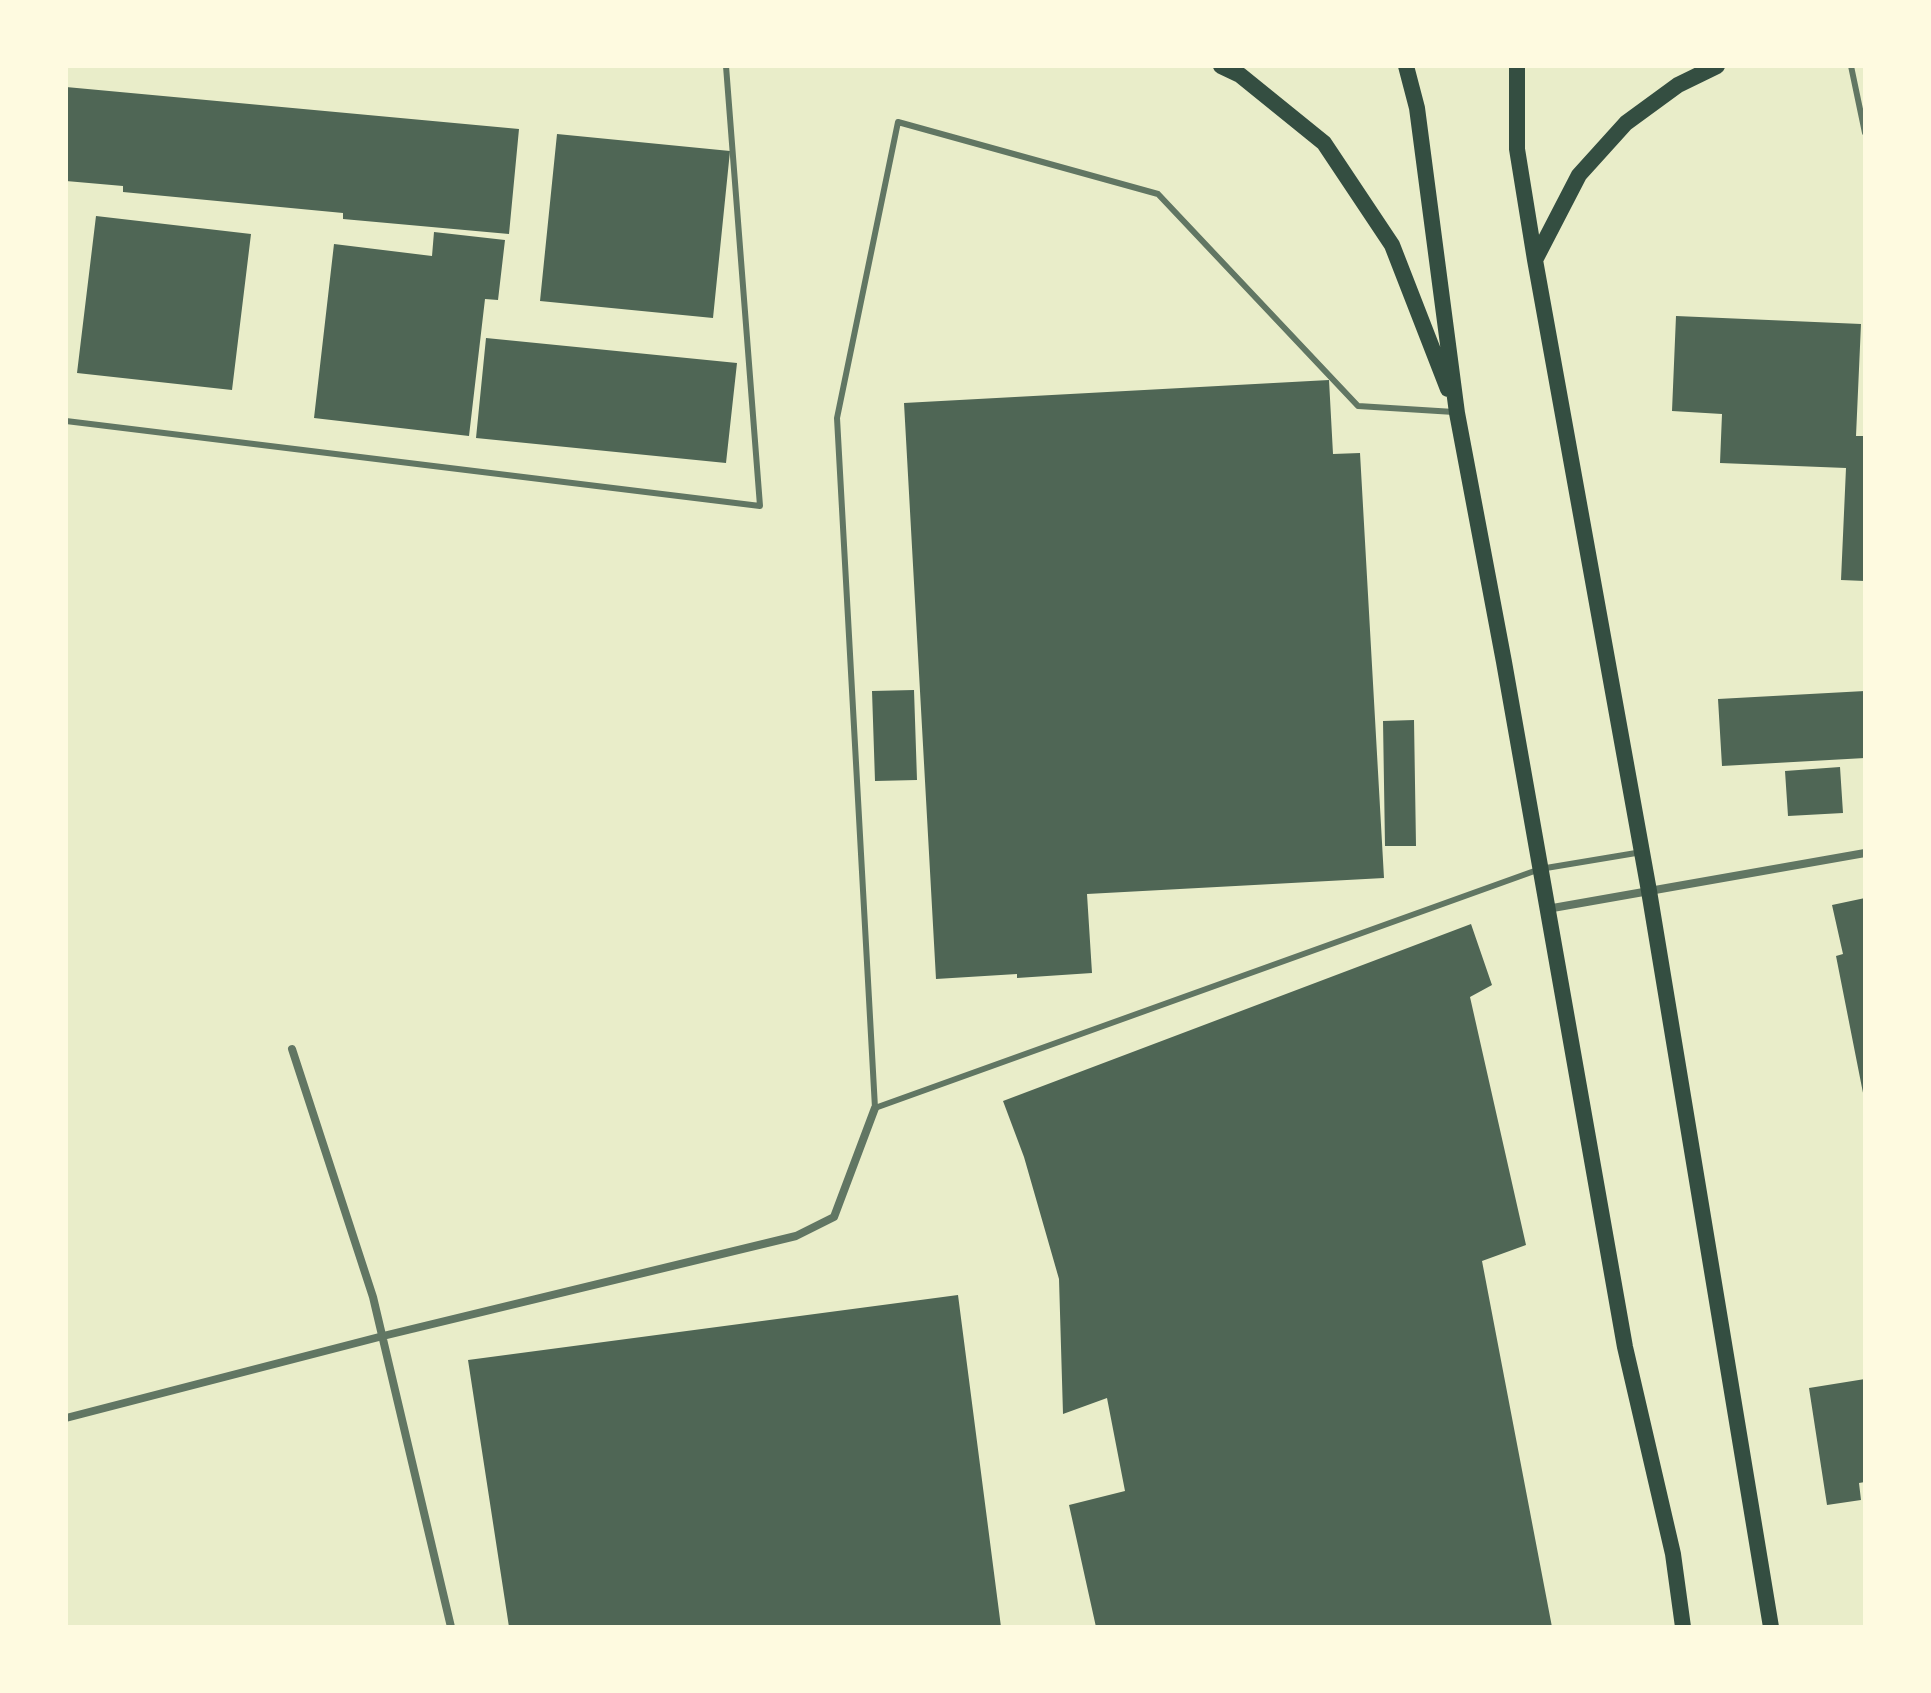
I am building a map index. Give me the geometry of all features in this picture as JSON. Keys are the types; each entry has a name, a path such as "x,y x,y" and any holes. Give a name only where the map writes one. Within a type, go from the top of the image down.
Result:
{"main road":[{"path":"1221,66 1240,75 1324,143 1392,245 1457,413"},
{"path":"1406,66 1417,108 1457,413 1625,1347 1673,1554 1683,1627"},
{"path":"1517,66 1517,149 1535,260 1649,891 1771,1627"},
{"path":"1535,260 1579,175 1619,130 1678,85 1717,66"}],"street":[{"path":"1547,909 1865,853"},
{"path":"292,1049 373,1297 451,1627"},
{"path":"66,1418 383,1336 796,1236 834,1217 875,1108"}],"lane":[{"path":"66,421 760,506 726,66"},
{"path":"1851,66 1865,133"},
{"path":"1457,413 1358,406 1158,194 898,122 837,418 875,1108 1540,869 1642,852"}],"building":[{"path":"66,87 519,129 509,234 343,219 343,213 123,192 123,186 66,181"},
{"path":"557,134 730,151 713,318 540,301"},
{"path":"96,216 251,234 232,390 77,373"},
{"path":"434,232 505,240 498,300 485,299 469,436 314,418 334,244 432,256"},
{"path":"1676,316 1861,324 1856,436 1865,436 1865,581 1841,580 1846,468 1720,463 1722,414 1672,411"},
{"path":"486,338 737,363 726,463 476,438"},
{"path":"1329,380 1333,454 1360,453 1384,878 1087,894 1092,973 936,979 904,403"},
{"path":"914,690 917,780 875,781 872,691"},
{"path":"1865,691 1865,758 1722,766 1718,699"},
{"path":"1414,720 1416,846 1385,846 1383,721"},
{"path":"1840,767 1843,813 1788,816 1785,771"},
{"path":"1865,898 1864,1098 1836,956 1843,954 1832,905"},
{"path":"1471,924 1492,985 1470,997 1526,1245 1482,1261 1552,1627 1096,1627 1069,1505 1125,1491 1107,1398 1063,1414 1059,1279 1024,1157 1003,1101"},
{"path":"958,1295 1001,1627 509,1627 468,1360"},
{"path":"1865,1379 1865,1482 1859,1483 1861,1500 1827,1505 1809,1388"}]}
